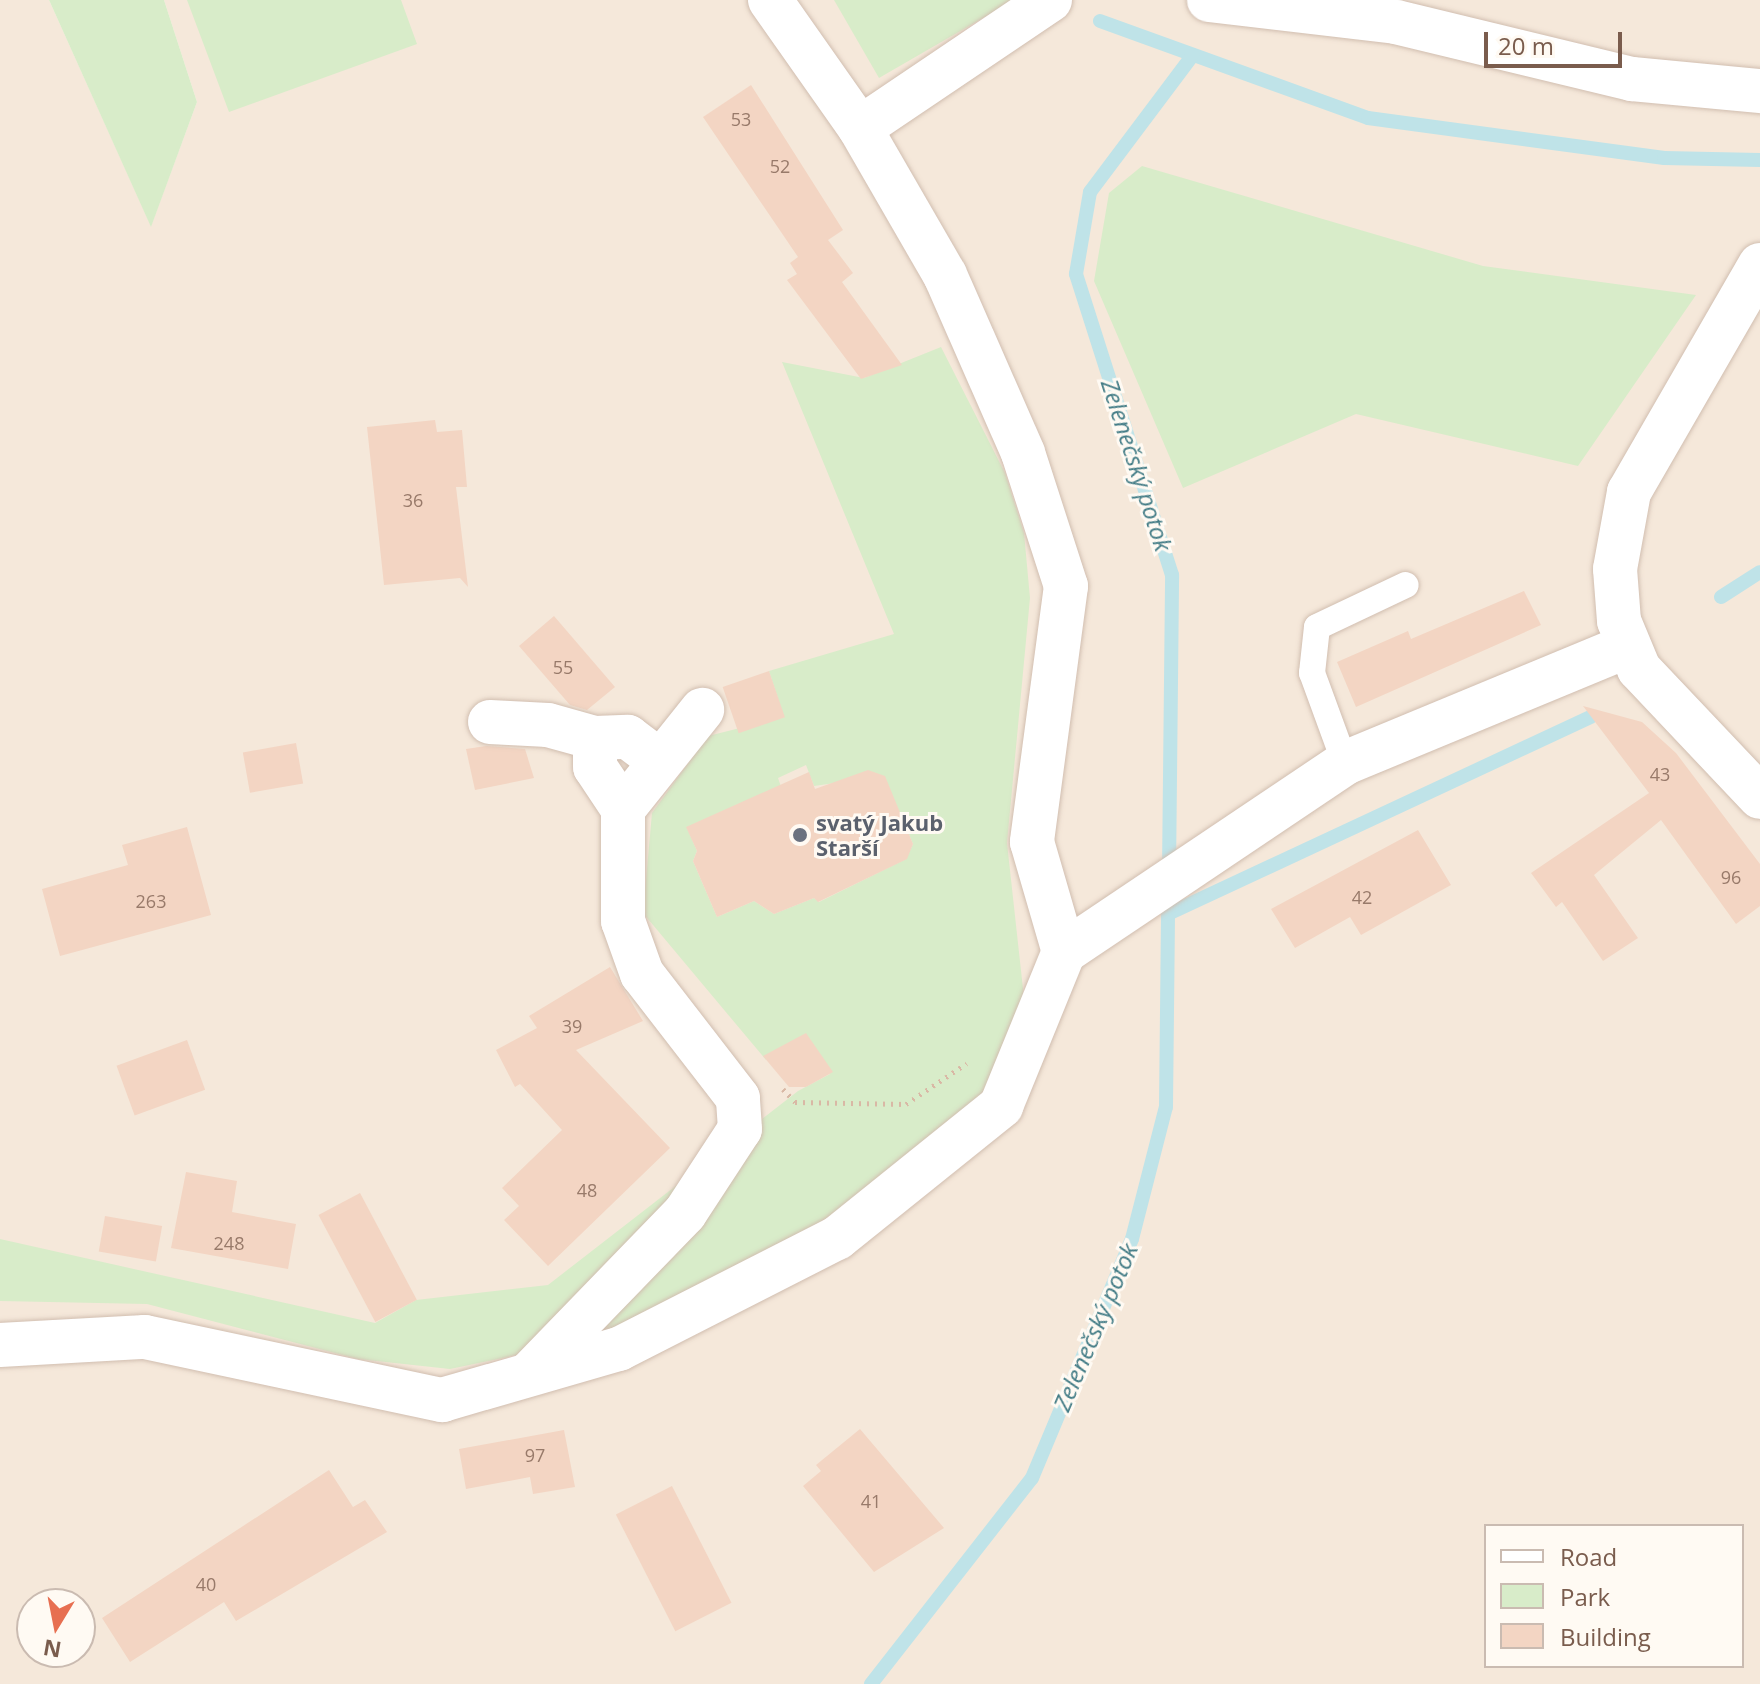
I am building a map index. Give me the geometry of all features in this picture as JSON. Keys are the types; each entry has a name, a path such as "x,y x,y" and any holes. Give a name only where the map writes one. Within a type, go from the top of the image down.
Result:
{"street":[{"path":"770,0 860,128 945,275 1023,453 1066,586 1032,842 1064,952"},
{"path":"860,128 1050,0"},
{"path":"1209,0 1396,22 1632,79 1760,91"},
{"path":"1760,265 1629,492 1615,569 1627,646 1654,691 1760,797"},
{"path":"0,1345 145,1337 442,1400 619,1349 837,1238 1001,1106 1064,952 1345,763 1627,646"},
{"path":"623,809 659,760 702,710"},
{"path":"490,722 548,725 595,738 628,737 659,760"},
{"path":"527,1375 685,1213 740,1129 738,1098 642,974 623,921 623,809 595,767 595,738"}],"lane":[{"path":"1345,763 1312,673 1317,627 1406,585"}],"path":[{"path":"774,1078 795,1102 906,1104 972,1060"}],"shaded area":[{"path":"0,0 49,0 151,226 197,102 164,0 1760,0 1760,1684 0,1684"}],"green space":[{"path":"49,0 164,0 197,102 151,227"},
{"path":"187,0 401,0 417,44 229,112"},
{"path":"834,0 1014,0 879,78"},
{"path":"1142,166 1483,266 1696,295 1578,466 1356,414 1183,488 1094,281 1109,193"},
{"path":"941,347 1005,473 1024,533 1030,598 1007,843 1025,1007 991,1085 900,1169 796,1238 603,1337 450,1369 358,1359 147,1304 0,1301 0,1239 375,1323 416,1300 548,1285 798,1091 830,1074 807,1036 766,1060 643,913 652,813 708,736 784,717 769,671 894,634 782,362 864,378","holes":["806,765 814,786 884,776 913,844 906,859 819,902 814,898 774,914 754,901 717,917 693,861 697,851 687,828 785,798 778,778"]}],"building":[{"path":"751,85 843,230 828,240 853,273 842,282 902,365 861,379 787,280 797,274 790,263 798,257 703,117"},
{"path":"435,420 437,432 462,430 467,487 456,487 468,587 460,578 384,585 367,427"},
{"path":"1524,591 1541,625 1356,707 1337,662 1408,631 1411,639"},
{"path":"554,616 615,687 587,710 570,705 519,646"},
{"path":"769,671 785,717 739,733 723,687"},
{"path":"1583,706 1642,722 1676,753 1760,864 1760,906 1736,924 1661,820 1594,875 1638,938 1603,961 1562,902 1556,907 1531,873 1649,793"},
{"path":"296,743 303,783 250,793 243,752"},
{"path":"486,746 525,749 534,778 475,790 466,749"},
{"name":"svatý Jakub Starší","path":"868,770 885,776 913,844 907,859 818,902 814,898 774,914 754,901 717,917 693,861 697,851 686,827 809,772 815,789"},
{"path":"187,827 211,915 60,956 42,889 128,865 122,845"},
{"path":"1418,830 1451,885 1361,935 1350,917 1295,948 1271,909"},
{"path":"610,967 643,1021 576,1050 670,1148 548,1266 504,1220 519,1206 502,1188 562,1130 520,1084 515,1087 496,1050 537,1028 529,1016"},
{"path":"806,1033 833,1072 806,1087 789,1087 763,1056"},
{"path":"187,1040 205,1090 135,1115 117,1066"},
{"path":"186,1172 237,1181 232,1212 296,1224 288,1269 171,1248"},
{"path":"360,1193 417,1300 375,1322 319,1215"},
{"path":"105,1216 162,1226 156,1262 99,1251"},
{"path":"860,1429 944,1528 874,1572 803,1486 821,1471 816,1465"},
{"path":"564,1430 575,1487 533,1494 530,1477 466,1489 459,1449"},
{"path":"329,1470 353,1507 365,1500 387,1532 236,1621 224,1602 130,1662 102,1618"},
{"path":"672,1486 731,1603 675,1631 616,1515"}],"waterway":[{"name":"Zelenečský potok","path":"1100,21 1368,118 1664,158 1760,160"},
{"name":"Zelenečský potok","path":"1169,872 1172,575 1076,274 1090,192 1193,55"},
{"name":"Zelenečský potok","path":"1721,597 1760,572"},
{"name":"Zelenečský potok","path":"871,1684 1032,1478 1132,1239 1166,1107 1168,914 1591,717"}],"place":[{"name":"svatý Jakub Starší","path":"800,835"}]}
